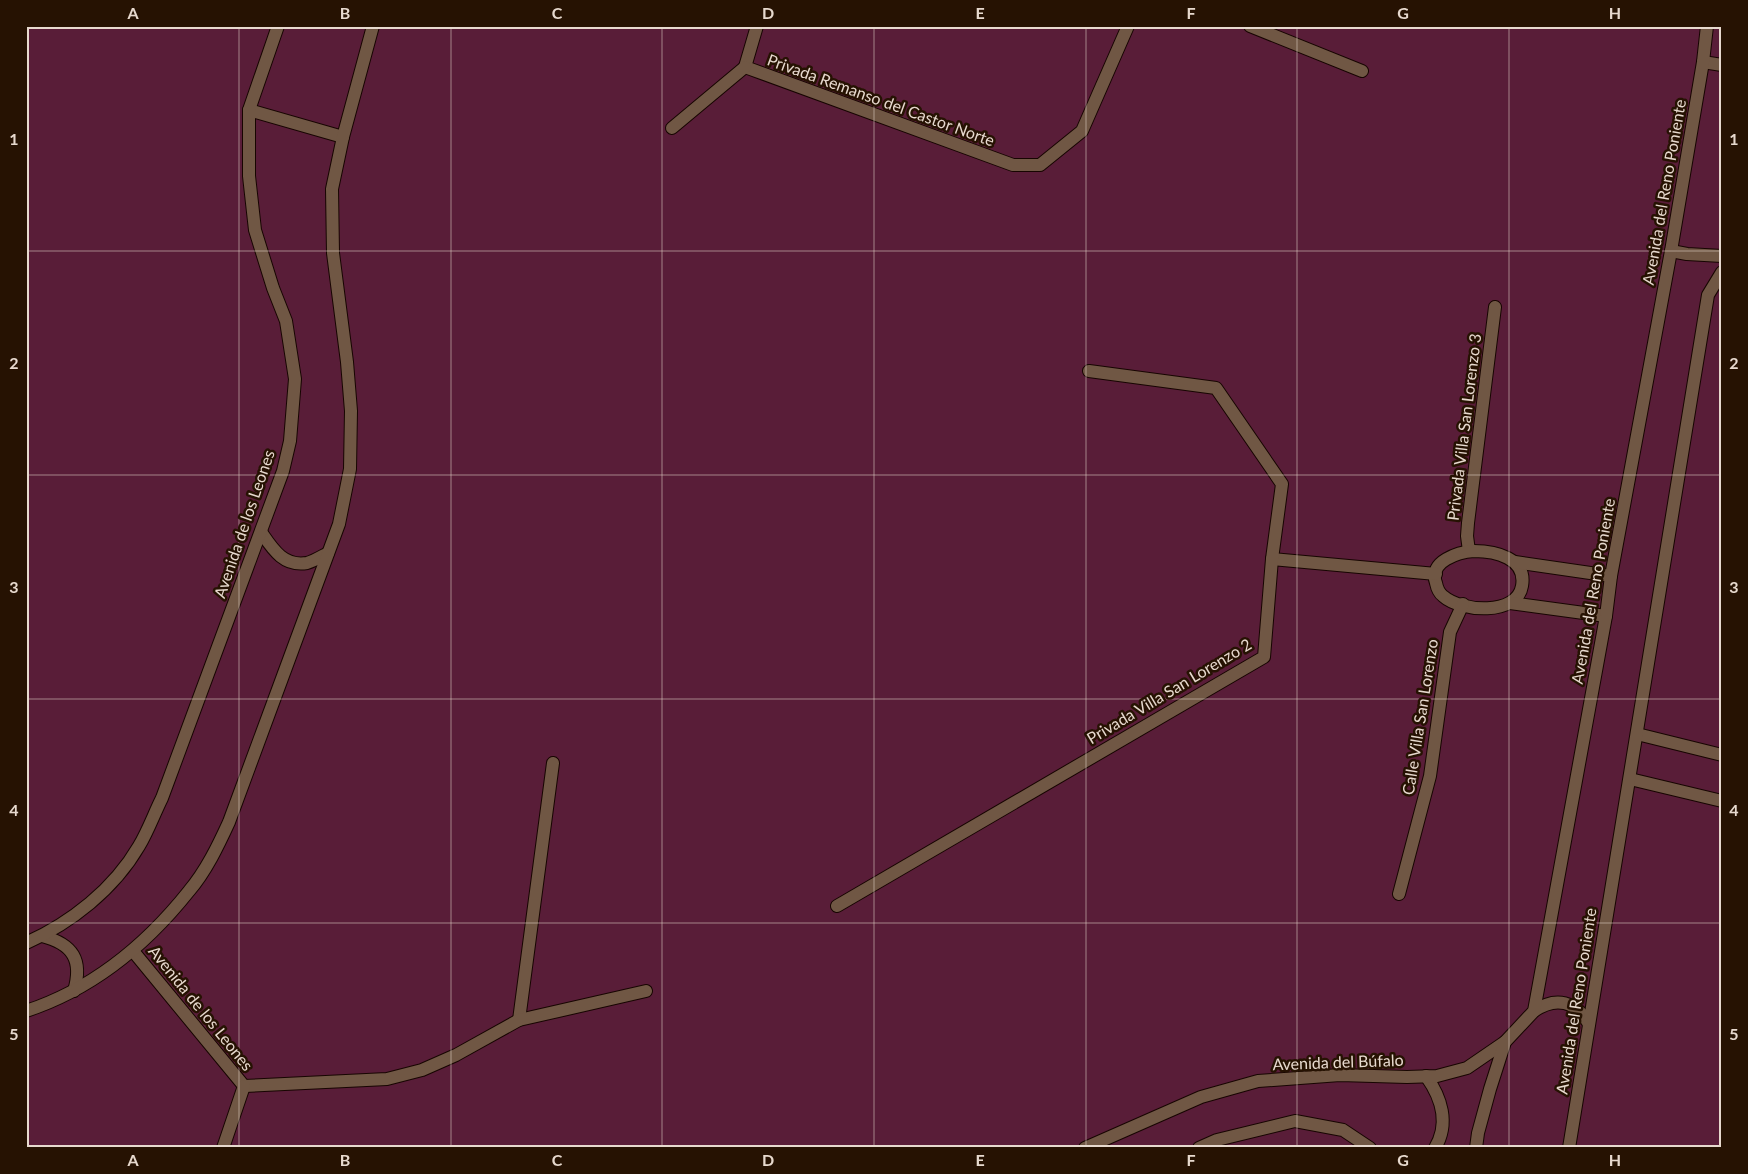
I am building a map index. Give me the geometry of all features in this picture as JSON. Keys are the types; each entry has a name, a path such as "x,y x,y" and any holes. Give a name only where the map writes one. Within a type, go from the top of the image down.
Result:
{"street":[{"name":"Avenida de los Leones","path":"26,943 42,936 69,919 94,899 117,876 138,847 162,798 283,471 290,441 296,379 286,321 273,288 255,230 249,176 249,110 278,26"},
{"name":"Avenida de los Leones","path":"26,1011 74,992 106,972 146,940 190,890 217,847 229,822 339,524 350,469 350,411 348,362 333,253 332,188 343,137 373,26"},
{"path":"746,67 757,26"},
{"name":"Privada Remanso del Castor Norte","path":"672,128 746,67 1013,165 1040,165 1082,132 1128,26"},
{"path":"1250,26 1362,70"},
{"name":"Avenida del Reno Poniente","path":"1534,1011 1671,251 1703,62 1707,26"},
{"path":"1703,62 1722,65"},
{"path":"249,110 343,137"},
{"path":"1671,251 1704,256 1722,256"},
{"name":"Avenida del Reno Poniente","path":"1569,1148 1708,296 1722,272"},
{"name":"Privada Villa San Lorenzo 3","path":"1469,551 1468,523 1496,307"},
{"name":"Privada Villa San Lorenzo 2","path":"837,906 1264,657 1272,560 1282,484 1216,388 1089,371"},
{"path":"261,532 275,553 289,562 306,562 328,553"},
{"path":"1515,562 1523,578 1522,588 1517,597 1502,607 1486,608 1463,604 1444,597 1436,584 1436,574 1439,566 1444,561 1451,556 1469,551 1486,551 1501,555 1515,562 1611,576"},
{"path":"1272,560 1436,574"},
{"path":"1510,603 1606,616"},
{"name":"Calle Villa San Lorenzo","path":"1399,894 1430,776 1450,632 1463,604"},
{"path":"1637,734 1722,755"},
{"path":"519,1020 553,763"},
{"path":"1630,779 1722,801"},
{"path":"42,936 57,940 69,949 76,962 78,977 74,992"},
{"name":"Avenida de los Leones","path":"133,951 244,1086"},
{"path":"223,1148 244,1086 387,1079 422,1070 456,1055 519,1020 646,990"},
{"path":"1476,1148 1490,1088 1505,1042 1534,1011 1544,1004 1566,1003 1584,1015 1589,1024"},
{"name":"Avenida del Búfalo","path":"1085,1148 1201,1097 1258,1081 1340,1075 1437,1076 1467,1068 1505,1042"},
{"path":"1426,1076 1440,1101 1443,1116 1442,1131 1435,1148"},
{"path":"1199,1148 1218,1140 1295,1121 1343,1130 1370,1148"}],"shaded area":[{"path":"26,26 1722,26 1722,1148 26,1148"}]}
